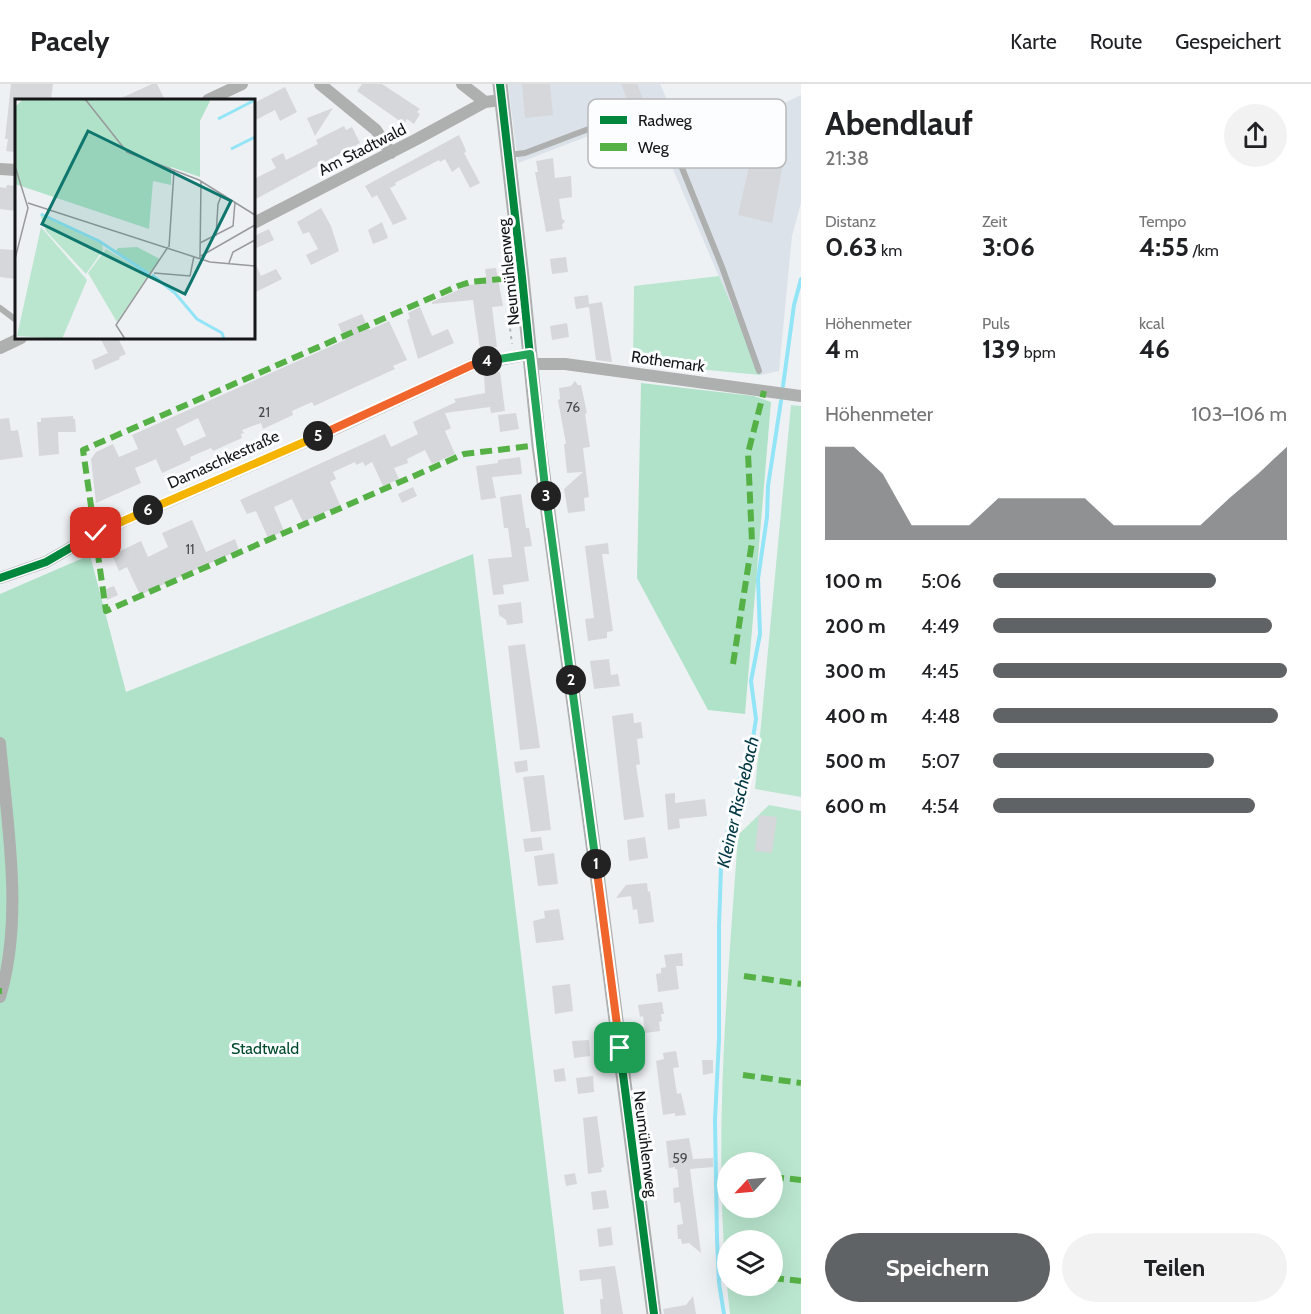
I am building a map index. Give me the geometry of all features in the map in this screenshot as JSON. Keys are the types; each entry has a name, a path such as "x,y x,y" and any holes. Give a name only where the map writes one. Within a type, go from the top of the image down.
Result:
{"street":[{"path":"210,99 242,84"},
{"path":"320,84 376,130 391,153"},
{"path":"462,84 485,102 501,100"},
{"name":"Neumühlenweg","path":"500,84 526,358 597,870 654,1314"},
{"name":"Am Stadtwald","path":"255,222 485,102"},
{"path":"0,169 15,170"},
{"path":"0,348 19,339"},
{"name":"Rothemark","path":"526,358 789,394"},
{"name":"Damaschkestraße","path":"0,578 46,562 96,533 337,428 472,365 526,358"},
{"path":"0,742 12,891 9,948 0,997"}],"lane":[{"path":"508,155 525,153 588,129"},
{"path":"682,168 722,267 759,371"},
{"path":"0,308 15,319"}],"path":[{"path":"507,279 510,302"},
{"path":"511,314 509,320 512,350 526,358"}],"shaded area":[{"path":"508,84 660,84 667,99 588,99 588,136 518,163"},
{"path":"801,95 801,203 792,236 779,371 761,375 673,168 786,168 786,102"}],"green space":[{"path":"719,276 761,375 633,363 634,286"},
{"path":"641,383 754,396 771,402 745,714 708,710 637,578"},
{"path":"791,405 801,406 801,797 755,789"},
{"name":"Stadtwald","path":"473,554 564,1314 0,1314 0,594 90,555 126,692"},
{"path":"769,805 801,811 801,1314 730,1314 728,1296 783,1296 783,1230 723,1230 723,1218 783,1218 783,1152 721,1152 726,1015 738,835"}],"building":[{"path":"11,84 53,84 51,99 15,99 15,152 6,151 8,139 5,139"},
{"path":"152,84 157,84 164,99 119,99"},
{"path":"362,84 382,84 420,109 417,112 420,114 414,124 407,119 404,124 357,91"},
{"path":"522,84 550,84 553,115 525,118"},
{"path":"621,84 637,84 643,99 627,99"},
{"path":"285,87 297,112 280,121 275,110 255,120 255,102"},
{"path":"333,108 315,136 307,118"},
{"path":"344,126 346,130 352,127 360,143 255,199 255,178 276,168 271,159 283,153 286,160 318,144 316,140"},
{"path":"459,135 465,148 464,153 480,183 470,188 459,167 452,172 445,159 440,162 439,160 395,183 396,185 390,188 407,219 393,225 377,195 372,198 365,186"},
{"path":"553,158 555,178 571,176 572,197 559,199 562,219 565,221 562,225 563,229 546,232 535,172 538,172 536,161"},
{"path":"749,168 782,168 772,223 738,215"},
{"path":"7,185 15,186 15,211 0,209 0,187 6,188"},
{"path":"321,208 331,226 339,251 311,265 306,255 318,249 309,232 303,234 297,222"},
{"path":"382,222 388,238 373,244 368,230"},
{"path":"269,229 274,240 255,249 255,236"},
{"path":"0,249 14,250 15,279 0,277"},
{"path":"566,257 568,272 552,274 550,259"},
{"path":"255,262 261,276 276,269 282,279 255,292"},
{"path":"496,268 503,306 492,307 497,347 480,349 473,300 432,304 432,302 469,285 487,283 485,269"},
{"path":"588,295 589,304 602,302 612,362 596,360 589,307 576,309 574,297"},
{"path":"420,307 432,336 448,329 454,343 418,359 407,320 410,318 408,313"},
{"path":"362,314 369,330 389,321 407,360 393,366 395,369 314,406 312,402 292,411 293,415 263,429 261,423 242,430 244,433 241,434 242,438 213,451 211,448 190,457 191,460 162,473 156,459 135,468 141,483 96,503 91,459 96,452 113,444 119,457 138,449 132,435 345,340 338,324","holes":["198,418 206,436 184,446 176,429"]},
{"path":"567,323 569,337 552,340 550,326"},
{"path":"101,339 118,339 126,354 95,370 92,360 108,353"},
{"path":"500,372 505,411 491,413 490,407 445,413 451,428 445,431 455,454 432,464 425,450 407,459 408,463 394,468 399,479 383,486 372,462 365,466 363,462 356,465 355,462 333,472 336,479 330,482 340,505 303,522 292,499 274,507 284,531 268,538 256,511 247,514 240,500 385,434 391,447 418,434 413,422 456,402 454,399 485,393 484,374"},
{"path":"575,381 581,385 587,413 585,414 590,447 583,448 589,497 584,498 585,511 568,513 564,489 583,472 567,473 564,444 566,444 558,400 560,399 559,388 571,386"},
{"path":"516,413 519,429 500,432 498,415"},
{"path":"73,416 76,432 58,432 59,454 39,456 37,422 41,422 41,418"},
{"path":"9,418 11,431 18,430 23,457 0,460 0,419"},
{"path":"520,457 522,474 492,477 496,498 481,500 476,466"},
{"path":"413,487 417,496 402,503 398,494"},
{"path":"521,494 526,528 529,528 532,546 524,547 529,581 503,585 504,594 493,595 488,559 512,557 508,528 504,528 500,497"},
{"path":"192,520 206,552 235,539 239,550 140,595 127,567 119,571 112,555 141,541 148,557 168,547 162,533"},
{"path":"608,543 609,554 602,554 613,631 607,632 607,638 588,641 585,619 594,618 585,546"},
{"path":"114,586 118,595 107,600 106,589"},
{"path":"521,602 523,623 507,625 506,620 499,615 498,605"},
{"path":"525,644 540,748 520,750 508,646"},
{"path":"609,659 611,675 618,674 620,686 594,689 590,661"},
{"path":"633,713 634,723 641,722 643,738 637,739 640,764 636,765 644,817 624,820 612,716"},
{"path":"527,760 528,771 516,773 514,762"},
{"path":"544,775 551,830 531,832 523,777"},
{"path":"675,793 675,803 705,799 707,816 679,819 680,828 668,830 665,794"},
{"path":"759,815 777,817 772,853 755,851"},
{"path":"541,837 543,850 525,852 523,839"},
{"path":"645,837 648,858 629,861 627,840"},
{"path":"554,853 558,884 538,886 534,856"},
{"path":"647,883 654,922 639,924 637,909 633,910 631,896 616,898 626,885"},
{"path":"559,909 564,940 536,943 533,921 545,918 544,911"},
{"path":"682,953 683,966 676,966 679,989 658,992 656,974 661,973 661,968 666,967 664,955"},
{"path":"570,984 573,1011 555,1014 552,986"},
{"path":"662,1002 664,1014 661,1014 662,1021 659,1022 660,1031 645,1033 643,1016 640,1017 638,1005"},
{"path":"589,1040 590,1056 574,1058 572,1041"},
{"path":"676,1051 679,1067 673,1068 677,1094 681,1093 686,1115 675,1116 675,1113 663,1115 656,1061 664,1059 663,1053"},
{"path":"702,1060 713,1060 713,1073 703,1075"},
{"path":"564,1068 566,1081 555,1082 553,1070"},
{"path":"593,1076 594,1092 578,1094 576,1078"},
{"path":"597,1116 604,1167 601,1168 602,1172 588,1174 583,1118"},
{"path":"689,1138 693,1159 713,1158 713,1167 690,1169 701,1253 689,1243 682,1244 681,1239 678,1239 677,1225 683,1224 680,1202 674,1203 673,1188 679,1187 677,1169 669,1168 666,1141"},
{"path":"575,1173 577,1184 566,1186 564,1175"},
{"path":"606,1190 609,1208 593,1210 591,1192"},
{"path":"611,1227 613,1245 599,1247 597,1229"},
{"path":"615,1266 623,1314 601,1314 600,1299 603,1299 601,1279 580,1281 579,1270"},
{"path":"693,1296 696,1314 664,1314 663,1309 686,1305"}],"waterway":[{"name":"Kleiner Rischebach","path":"783,386 794,305 801,279"},
{"name":"Kleiner Rischebach","path":"724,1314 719,1283 715,1120 719,1039 721,867 741,773 752,744 756,719 751,681 760,634 758,579 767,517 768,486 781,401"}],"marked path":[{"path":"522,277 470,282 458,286 83,450 106,611 464,454 539,445"},
{"path":"733,664 752,542 748,453 764,391"},
{"path":"744,976 801,984"},
{"path":"743,1075 801,1083"},
{"path":"783,1178 801,1180"},
{"path":"783,1279 801,1281"}],"cycle path":[{"path":"500,84 539,445 654,1314"},
{"path":"0,578 46,562 96,533 337,428 472,365 530,354"}],"route":[{"path":"96,533 337,428 472,365 530,354 550,532 620,1048"}]}
